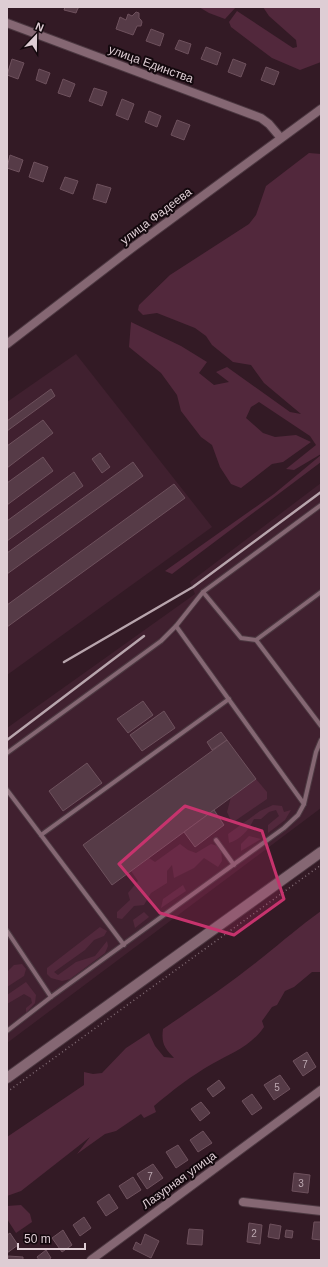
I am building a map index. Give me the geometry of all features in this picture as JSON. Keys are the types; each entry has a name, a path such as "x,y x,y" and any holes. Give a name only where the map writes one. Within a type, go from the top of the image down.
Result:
{"street":[{"name":"улица Единства","path":"7,23 261,118 269,124 280,138"},
{"name":"улица Фадеева","path":"7,344 132,248 321,109"},
{"path":"7,1078 321,852"},
{"name":"Лазурная улица","path":"91,1260 321,1090"},
{"path":"243,1202 321,1211"}],"lane":[{"path":"7,753 161,641 176,626 203,592 321,505"},
{"path":"203,592 241,638 256,640 321,592"},
{"path":"176,626 304,804"},
{"path":"256,640 321,726"},
{"path":"40,835 229,699"},
{"path":"7,1031 51,997 284,828 298,815 304,804 316,752 321,740"},
{"path":"7,790 124,945"},
{"path":"216,840 234,865"},
{"path":"7,931 51,997"}],"path":[{"path":"7,1092 321,866"}],"highlighted area":[{"path":"185,806 262,831 284,899 234,935 160,913 119,864"}],"shaded area":[{"path":"199,7 236,7 225,19 209,13"},
{"path":"263,7 321,7 321,62 300,70 272,58 231,27 229,22 237,11 293,48 297,47 296,40 269,16"},
{"path":"309,153 321,154 321,454 294,470 286,469 316,445 310,436 259,402 251,407 246,418 263,433 275,437 296,435 311,442 283,462 272,464 241,488 231,484 220,467 212,445 201,437 181,411 177,395 161,373 129,347 131,322 181,346 207,362 199,373 214,385 229,382 216,372 227,367 290,412 301,414 264,383 251,365 233,362 212,345 206,336 195,328 157,313 143,315 138,310 139,305 170,275 249,224 256,215 266,186"},
{"path":"76,354 212,527 7,675 7,402"},
{"path":"321,455 321,462 172,574 165,571 274,494"},
{"path":"321,483 321,808 7,1043 7,728 195,594 190,582"},
{"path":"256,779 267,792 267,799 232,823 227,812 231,797"},
{"path":"273,805 282,806 284,812 291,810 285,820 268,833 268,825 279,816 276,810 269,812 261,819 254,819 244,834 237,840 229,843 228,834 260,811"},
{"path":"249,836 261,839 241,851 241,844"},
{"path":"180,844 188,850 196,853 211,844 221,847 222,861 218,867 204,858 194,868 174,878 172,865 167,871 167,883 151,893 144,905 134,906 122,919 117,918 117,912 130,900 128,893 138,881 131,871 149,858 155,862"},
{"path":"183,885 186,891 161,908 163,899"},
{"path":"321,911 321,972 312,972 294,987 285,991 277,1005 272,1007 262,1021 264,1027 259,1034 241,1048 204,1069 182,1084 154,1106 156,1112 144,1118 141,1114 116,1131 105,1134 77,1154 90,1137 21,1191 7,1196 7,1137 84,1085 84,1072 93,1074 102,1073 126,1048 149,1033 155,1046 164,1057 174,1058 164,1045 163,1029 239,976"},
{"path":"144,912 149,917 135,928 133,920"},
{"path":"100,927 107,931 104,936 94,940 85,950 54,972 58,975 76,962 95,956 107,941 108,946 105,953 70,979 62,981 51,978 47,974 47,968"},
{"path":"22,964 26,969 24,976 7,987 8,971 14,965"},
{"path":"26,982 36,995 35,1003 26,1013 26,1008 32,1003 31,998 24,994 7,1004 7,995"},
{"path":"21,1205 30,1214 32,1222 16,1233 7,1219 7,1206"}],"building":[{"path":"65,7 81,7 78,8 76,13 64,10"},
{"path":"136,12 139,13 139,18 142,22 141,26 137,26 133,35 116,29 120,17 126,20 128,14 132,16"},
{"path":"151,29 164,34 160,46 146,41"},
{"path":"179,40 191,44 188,54 175,49"},
{"path":"206,47 221,53 217,65 201,59"},
{"path":"12,59 24,63 18,79 7,75"},
{"path":"233,59 246,64 241,77 228,72"},
{"path":"266,67 279,72 274,85 261,80"},
{"path":"39,69 50,73 46,84 36,80"},
{"path":"63,79 75,84 70,97 58,93"},
{"path":"94,88 107,92 102,106 89,101"},
{"path":"122,99 134,104 128,120 116,115"},
{"path":"149,111 161,116 157,127 145,122"},
{"path":"177,120 190,125 184,140 171,135"},
{"path":"10,155 23,160 19,172 7,168"},
{"path":"34,162 48,167 43,182 29,177"},
{"path":"65,177 78,181 73,194 60,189"},
{"path":"97,184 111,188 106,203 93,199"},
{"path":"51,389 55,396 7,431 7,421"},
{"path":"43,420 53,433 7,468 7,446"},
{"path":"100,453 110,467 102,473 92,459"},
{"path":"43,457 53,471 7,505 7,483"},
{"path":"133,462 143,476 7,574 7,553"},
{"path":"74,472 83,486 7,541 7,521"},
{"path":"174,484 185,498 7,627 7,605"},
{"path":"143,701 153,715 128,733 117,719"},
{"path":"164,711 175,728 142,751 130,735"},
{"path":"221,732 227,740 212,750 207,742"},
{"path":"227,740 256,779 112,885 83,845"},
{"path":"87,763 102,783 63,811 49,791"},
{"path":"214,810 224,825 195,847 184,832"},
{"path":"307,1052 316,1067 303,1076 293,1061"},
{"path":"280,1075 290,1089 274,1100 264,1085"},
{"path":"219,1080 225,1088 213,1097 207,1089"},
{"path":"252,1094 262,1108 252,1115 242,1101"},
{"path":"201,1102 210,1113 200,1121 191,1109"},
{"path":"203,1131 212,1143 198,1152 190,1140"},
{"path":"178,1145 188,1160 176,1168 166,1152"},
{"path":"153,1164 163,1178 147,1189 137,1174"},
{"path":"294,1173 310,1175 308,1193 292,1191"},
{"path":"133,1177 141,1190 127,1199 119,1186"},
{"path":"109,1194 118,1208 106,1216 97,1202"},
{"path":"84,1217 91,1228 80,1236 73,1225"},
{"path":"314,1222 321,1222 321,1240 312,1239"},
{"path":"249,1223 262,1225 260,1244 247,1242"},
{"path":"270,1224 281,1226 279,1239 268,1237"},
{"path":"189,1229 203,1230 202,1245 187,1244"},
{"path":"63,1230 72,1245 62,1252 52,1238"},
{"path":"286,1230 293,1231 292,1238 285,1237"},
{"path":"10,1233 18,1245 7,1253 7,1235"},
{"path":"145,1234 159,1241 151,1258 133,1249 136,1242 141,1245"},
{"path":"46,1250 51,1258 48,1260 39,1260 37,1257"},
{"path":"8,1256 23,1257 23,1260 8,1260"}],"railway":[{"path":"64,662 193,587 321,492"},
{"path":"7,740 144,636"}]}
